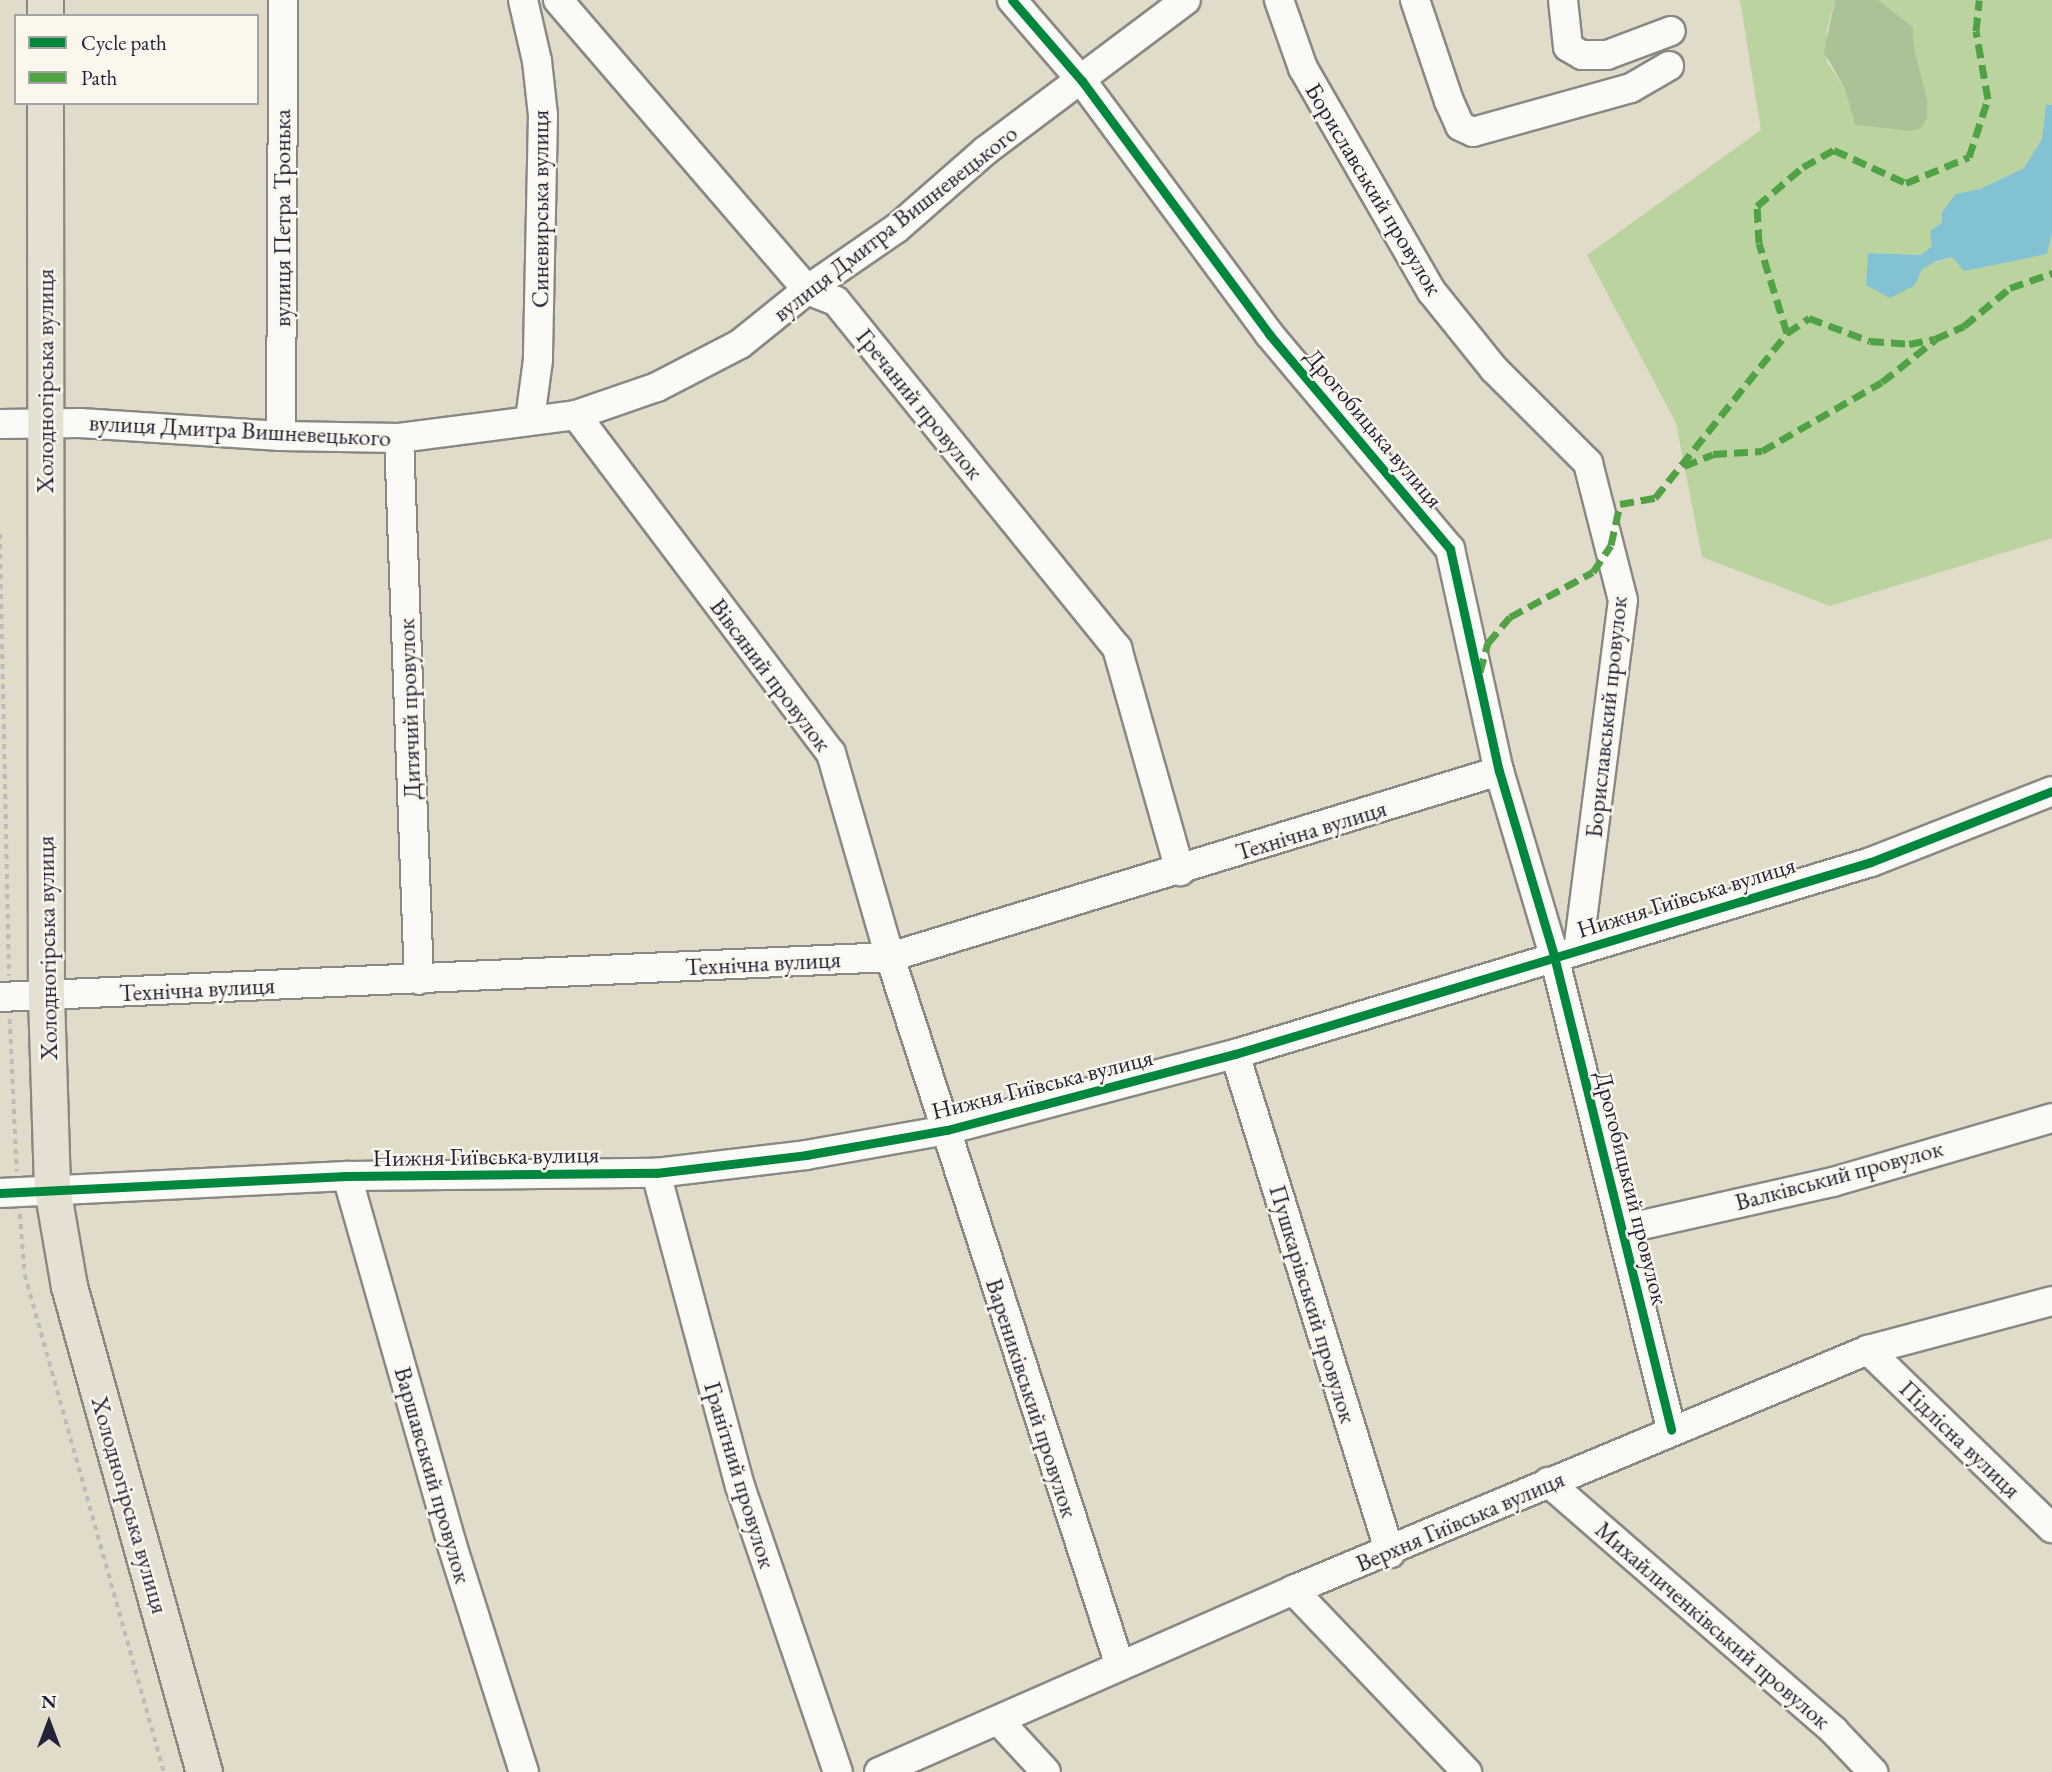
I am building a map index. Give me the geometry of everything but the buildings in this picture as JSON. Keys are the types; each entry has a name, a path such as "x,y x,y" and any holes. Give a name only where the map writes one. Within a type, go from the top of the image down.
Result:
{"main road":[{"name":"Холодногірська вулиця","path":"45,105 46,996 52,1188 69,1286 204,1772"}],"street":[{"name":"вулиця Петра Тронька","path":"281,436 283,0"},
{"name":"Синевирська вулиця","path":"523,0 543,115 538,360 530,419"},
{"name":"Гречаний провулок","path":"558,0 807,290 836,301 1117,648 1180,871"},
{"name":"Дрогобицька вулиця","path":"1012,0 1082,81 1269,334 1450,549 1499,771 1566,952"},
{"name":"вулиця Дмитра Вишневецького","path":"0,424 80,423 281,436 399,438 576,415 657,387 740,344 807,290 897,228 985,151 1082,81 1186,0"},
{"name":"Бориславський провулок","path":"1279,0 1303,68 1432,292 1494,369 1588,463 1623,600 1566,952"},
{"path":"1415,0 1449,101 1460,126 1473,132 1631,88 1669,66"},
{"path":"1563,0 1568,47 1582,55 1607,55 1671,31"},
{"name":"Вівсяний провулок","path":"576,415 831,753 890,957 947,1130"},
{"name":"Дитячий провулок","path":"399,438 419,979"},
{"name":"Технічна вулиця","path":"4,997 890,957 1180,871 1499,771"},
{"name":"Нижня Гиївська вулиця","path":"9,1192 347,1176 656,1173 806,1155 947,1130 1235,1054 1871,862 2052,791"},
{"name":"Дрогобицький провулок","path":"1566,952 1624,1229 1671,1430"},
{"name":"Пушкарівський провулок","path":"1235,1054 1390,1553"},
{"name":"Валківський провулок","path":"1624,1229 1833,1182 2052,1118"},
{"name":"Варениківський провулок","path":"947,1130 1121,1666"},
{"name":"Гранітний провулок","path":"656,1173 740,1486 838,1772"},
{"name":"Варшавський провулок","path":"347,1176 456,1558 524,1772"},
{"name":"Верхня Гиївська вулиця","path":"879,1772 1293,1590 1390,1553 1548,1482 1868,1350 2052,1301"},
{"name":"Підлісна вулиця","path":"1868,1350 2052,1528"},
{"name":"Михайличенківський провулок","path":"1548,1482 1834,1731 1873,1772"},
{"path":"1293,1590 1466,1772"},
{"path":"999,1721 1046,1772"}],"path":[{"path":"0,534 4,997 9,1192 25,1275 164,1772"}],"green space":[{"path":"1740,0 1835,0 1827,29 1827,62 1845,89 1855,125 1900,130 1927,118 1927,98 1914,48 1913,27 1878,0 2052,0 2052,105 2046,105 2042,139 2024,168 1980,189 1956,194 1932,246 1921,255 1869,253 1866,284 1952,257 2047,254 2052,233 2052,538 1830,606 1702,557 1676,423 1587,255 1761,130"},
{"path":"1835,0 1878,0 1913,27 1914,48 1927,98 1927,118 1921,128 1910,131 1855,125 1845,89 1824,52"}],"water":[{"path":"2046,105 2052,105 2052,233 2047,254 1964,271 1952,257 1937,261 1922,269 1915,285 1890,298 1866,285 1868,253 1921,255 1932,246 1930,231 1942,223 1942,212 1956,194 1980,189 2024,168 2042,139"}],"marked path":[{"path":"1787,333 1759,243 1757,206 1803,167 1834,150 1906,183 1969,157 1988,99 1976,31 1979,0"},
{"path":"1480,672 1488,643 1510,617 1593,572 1611,545 1620,504 1655,498 1787,333 1809,318 1870,341 1909,344 1935,339 1964,326 2010,288 2052,273"},
{"path":"1684,466 1713,454 1762,451 1882,382 1935,340"}],"cycle path":[{"path":"1012,0 1082,81 1269,334 1450,549 1499,771 1554,956 1671,1430"},
{"path":"0,1193 347,1176 656,1173 806,1155 947,1130 1235,1054 1871,862 2052,791"}]}
